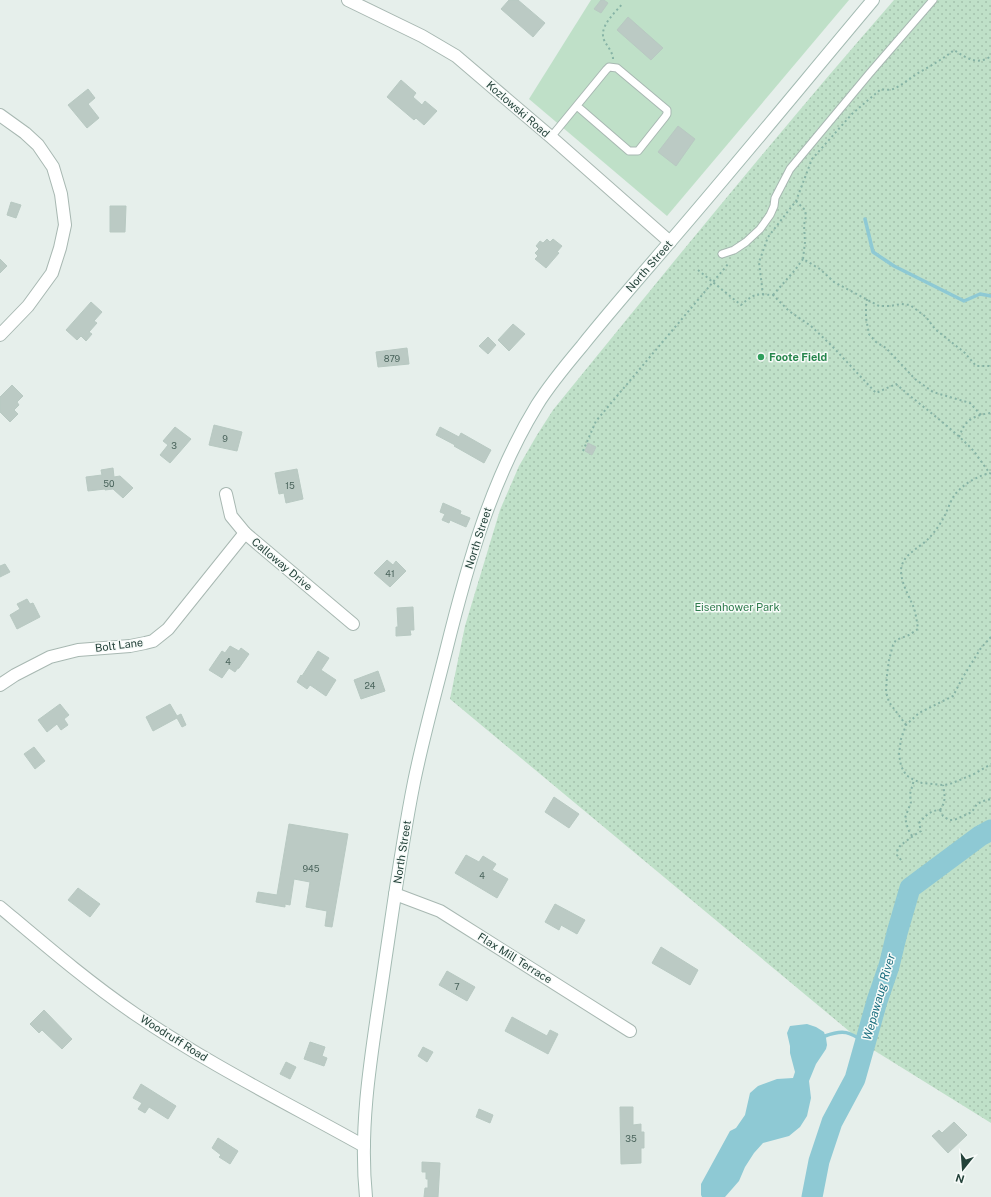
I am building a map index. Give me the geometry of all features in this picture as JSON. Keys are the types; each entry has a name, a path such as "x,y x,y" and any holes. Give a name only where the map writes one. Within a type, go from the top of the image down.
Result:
{"street":[{"name":"Kozlowski Road","path":"348,0 422,36 456,56 670,242"},
{"name":"North Street","path":"366,1197 364,1177 364,1146 367,1094 395,894 414,784 434,696 456,611 473,550 492,496 507,461 528,420 550,386 615,306 873,0"},
{"path":"0,115 25,133 46,155 53,167 61,194 65,225 52,274 28,306 0,335"},
{"name":"Calloway Drive","path":"226,494 231,516 245,533 353,624"},
{"name":"Bolt Lane","path":"0,685 50,658 78,650 130,646 153,641 168,629 245,533"},
{"name":"Flax Mill Terrace","path":"395,894 440,912 630,1031"},
{"name":"Woodruff Road","path":"0,907 66,962 108,995 137,1015 206,1058 364,1146"}],"lane":[{"path":"722,254 734,250 746,242 760,229 770,215 774,206 775,198 790,169 932,0"},
{"path":"551,137 576,106 606,70 613,66 667,110 667,114 638,151 629,150 576,106"}],"path":[{"path":"613,66 613,56 602,34 604,28 623,3"},
{"path":"763,295 760,262 768,237 796,201 812,159 852,114 881,89 892,89 901,85 919,72 945,58 954,50 967,58 979,61 991,56"},
{"path":"773,295 803,259 805,242 804,225 806,216 805,210 796,201"},
{"path":"803,259 820,269 834,282 879,306 901,304 910,305 926,317 934,329 965,353 976,366 991,367"},
{"path":"583,452 596,421 729,263"},
{"path":"698,270 741,306 752,296 773,295 788,311 811,326 876,393 884,391 896,384 959,437 976,454 991,474"},
{"path":"867,299 866,306 869,334 876,342 886,348 915,379 932,392 970,403 981,415"},
{"path":"959,437 965,425 981,415 991,413"},
{"path":"906,725 889,702 886,692 889,660 893,645 896,640 909,635 918,629 914,608 903,581 901,570 904,561 911,552 928,539 937,528 945,515 951,499 957,491 980,476 991,474"},
{"path":"991,638 981,648 962,677 953,696 919,713 906,725 901,739 899,754 900,766 906,775 922,783 943,785 959,781 991,764"},
{"path":"912,836 905,818 911,802 910,794 914,780"},
{"path":"901,860 897,855 897,849 912,836 921,831 919,823 926,815 935,810 940,810 944,805 945,797 943,785"},
{"path":"940,810 943,816 949,820 954,820 972,812 977,804 991,799"}],"green space":[{"path":"591,0 849,0 667,216 529,99"},
{"name":"Eisenhower Park","path":"894,0 991,0 991,1123 867,1046 450,699 465,626 500,510 519,466 537,435 553,410 679,255 807,101"}],"water":[{"path":"807,1024 824,1032 827,1045 816,1064 809,1081 811,1098 807,1116 800,1127 789,1136 763,1143 745,1167 739,1181 725,1197 702,1197 701,1184 730,1131 736,1128 745,1115 750,1093 758,1086 777,1079 793,1078 795,1072 787,1033 790,1026"}],"building":[{"path":"509,0 518,0 545,23 533,37 501,9"},
{"path":"601,0 608,3 601,13 594,9"},
{"path":"628,17 663,48 651,60 617,30"},
{"path":"401,80 416,93 413,97 422,105 425,101 437,111 424,125 416,118 414,120 387,97"},
{"path":"88,89 95,98 88,104 99,118 87,128 68,105"},
{"path":"678,126 695,139 676,166 658,152"},
{"path":"11,202 21,205 16,218 7,215"},
{"path":"110,206 126,206 125,232 110,232"},
{"path":"547,239 550,242 553,239 562,246 557,252 559,253 546,268 535,259 538,256 535,253 539,249 536,246 540,241 543,243"},
{"path":"0,259 7,266 0,273"},
{"path":"91,302 102,312 94,321 97,323 89,332 92,334 86,341 81,336 77,340 66,330"},
{"path":"513,324 525,334 509,351 498,340"},
{"path":"488,337 496,345 488,354 479,346"},
{"path":"407,348 409,364 378,367 376,352"},
{"path":"12,385 23,396 17,402 19,405 14,410 18,414 10,422 0,412 0,397"},
{"path":"214,425 242,432 237,451 209,445"},
{"path":"175,427 191,439 170,463 160,455 168,445 163,441"},
{"path":"440,427 459,437 461,433 491,450 484,463 436,435"},
{"path":"588,443 596,447 592,455 585,451"},
{"path":"113,468 114,477 120,476 133,488 123,498 113,489 88,491 86,477 102,475 101,470"},
{"path":"297,469 303,499 286,503 284,493 279,494 275,473"},
{"path":"443,503 461,511 460,514 470,518 466,527 450,520 449,523 442,520 445,514 440,512"},
{"path":"387,560 393,565 396,561 406,571 390,587 374,573"},
{"path":"5,564 10,572 0,577 0,566"},
{"path":"27,599 30,604 33,603 40,617 17,629 10,615 20,609 17,604"},
{"path":"413,607 414,630 410,630 411,635 396,636 396,627 398,627 397,608"},
{"path":"230,646 239,651 241,648 249,654 235,672 229,668 222,678 209,670 222,651 225,653"},
{"path":"318,651 329,658 321,670 336,680 326,696 310,685 307,689 297,682"},
{"path":"378,671 385,691 361,699 354,680"},
{"path":"60,704 69,715 64,719 68,725 61,730 57,724 47,732 38,720"},
{"path":"170,704 177,716 181,714 186,725 182,727 177,718 153,731 146,717"},
{"path":"34,747 45,761 35,769 24,754"},
{"path":"554,797 579,814 569,828 545,812"},
{"path":"289,824 348,834 332,927 325,926 327,911 306,907 310,882 294,879 290,905 285,904 285,907 256,902 258,892 277,895"},
{"path":"466,855 479,862 483,856 496,864 492,870 508,879 497,898 455,873"},
{"path":"78,888 100,904 90,917 68,900"},
{"path":"555,904 585,920 577,934 561,925 559,930 545,922"},
{"path":"661,947 698,970 690,985 652,963"},
{"path":"447,971 475,987 467,1001 439,985"},
{"path":"44,1010 72,1039 62,1049 42,1030 39,1033 30,1024"},
{"path":"512,1017 547,1036 550,1030 558,1034 548,1054 505,1031"},
{"path":"310,1042 325,1047 322,1056 327,1058 324,1066 304,1059"},
{"path":"423,1047 433,1052 427,1062 418,1056"},
{"path":"286,1062 296,1067 290,1079 280,1074"},
{"path":"141,1084 176,1106 168,1119 149,1107 145,1113 138,1109 142,1103 133,1098"},
{"path":"620,1107 633,1107 633,1125 641,1124 641,1132 644,1132 644,1148 641,1148 641,1163 621,1164"},
{"path":"479,1109 493,1115 490,1123 476,1117"},
{"path":"954,1122 967,1135 948,1153 932,1136 939,1130 942,1133"},
{"path":"218,1138 238,1151 230,1164 219,1157 221,1155 212,1148"},
{"path":"422,1162 440,1163 438,1197 424,1197 425,1188 428,1188 428,1179 426,1179 426,1172 422,1172"}],"waterway":[{"path":"865,219 873,252 894,266 964,301 980,294 991,296"},
{"name":"Wepawaug River","path":"812,1197 819,1161 832,1122 855,1079 877,1001 889,966 910,888 980,836 991,830"},
{"path":"825,1036 842,1032 855,1036 865,1042"}],"place":[{"name":"Foote Field","path":"761,357"}]}
